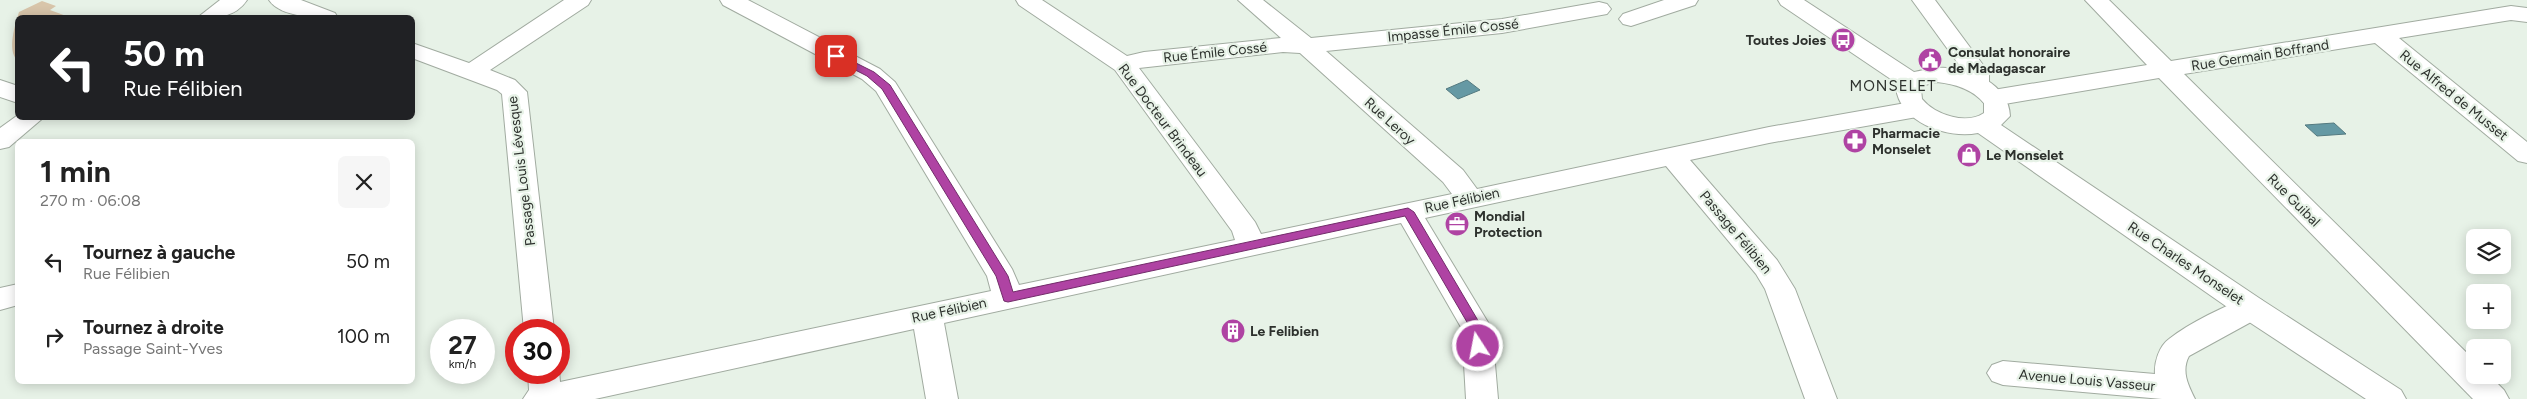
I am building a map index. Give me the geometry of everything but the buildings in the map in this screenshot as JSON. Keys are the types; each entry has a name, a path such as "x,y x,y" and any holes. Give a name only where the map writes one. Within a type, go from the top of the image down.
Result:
{"street":[{"path":"213,15 236,0"},
{"path":"280,0 319,15"},
{"path":"471,72 580,0"},
{"path":"731,0 870,74 886,87 1002,276 1008,298"},
{"name":"Rue Docteur Brindeau","path":"1027,0 1124,65 1244,229 1252,245"},
{"name":"Rue Leroy","path":"1248,0 1306,46 1453,176 1470,198"},
{"path":"1631,19 1687,0"},
{"path":"1789,0 1912,82"},
{"path":"1923,0 1977,73 1985,92"},
{"name":"Rue Guibal","path":"2096,0 2492,399"},
{"name":"Impasse Émile Cossé","path":"1306,46 1502,26 1599,9"},
{"name":"Rue Germain Boffrand","path":"1985,92 2165,70 2380,35 2515,9"},
{"name":"Rue Alfred de Musset","path":"2380,35 2527,155"},
{"name":"Rue Émile Cossé","path":"1124,65 1144,59 1283,45 1306,46"},
{"name":"Passage Louis Lévesque","path":"415,51 506,85 514,92 538,319"},
{"path":"1941,75 1962,79 1985,92 1998,106 1998,114 1993,120 1984,125 1969,127 1948,124 1932,118 1917,109 1910,101 1907,93 1912,82 1922,77 1941,75"},
{"path":"0,87 15,94"},
{"name":"Rue Félibien","path":"543,390 927,315 1769,135 1917,109"},
{"path":"0,142 28,120"},
{"name":"Rue Charles Monselet","path":"1984,125 2251,308 2390,399"},
{"name":"Passage Félibien","path":"1672,156 1767,267 1780,289 1821,399"},
{"path":"1408,212 1477,329 1482,399"},
{"path":"0,299 15,295"},
{"path":"2175,393 2170,363 2178,348 2251,308"},
{"path":"927,315 942,399"},
{"name":"Avenue Louis Vasseur","path":"2003,373 2175,393"}],"shaded area":[{"path":"42,1 56,6 50,10 64,15 18,15 19,12"},
{"path":"15,26 15,57 12,44"}],"water":[{"path":"1467,80 1480,90 1458,99 1446,89"},
{"path":"2334,123 2346,134 2317,136 2305,125"}],"place":[{"name":"Toutes Joies","path":"1843,40"},
{"name":"Consulat honoraire de Madagascar","path":"1930,60"},
{"name":"Pharmacie Monselet","path":"1855,141"},
{"name":"Le Monselet","path":"1969,155"},
{"name":"Mondial Protection","path":"1457,224"},
{"name":"Le Felibien","path":"1233,331"}],"district":[{"name":"MONSELET","path":"1893,86"}],"route":[{"path":"836,56 870,74 886,87 1002,276 1008,298 1408,212 1477,329 1478,346"}]}
